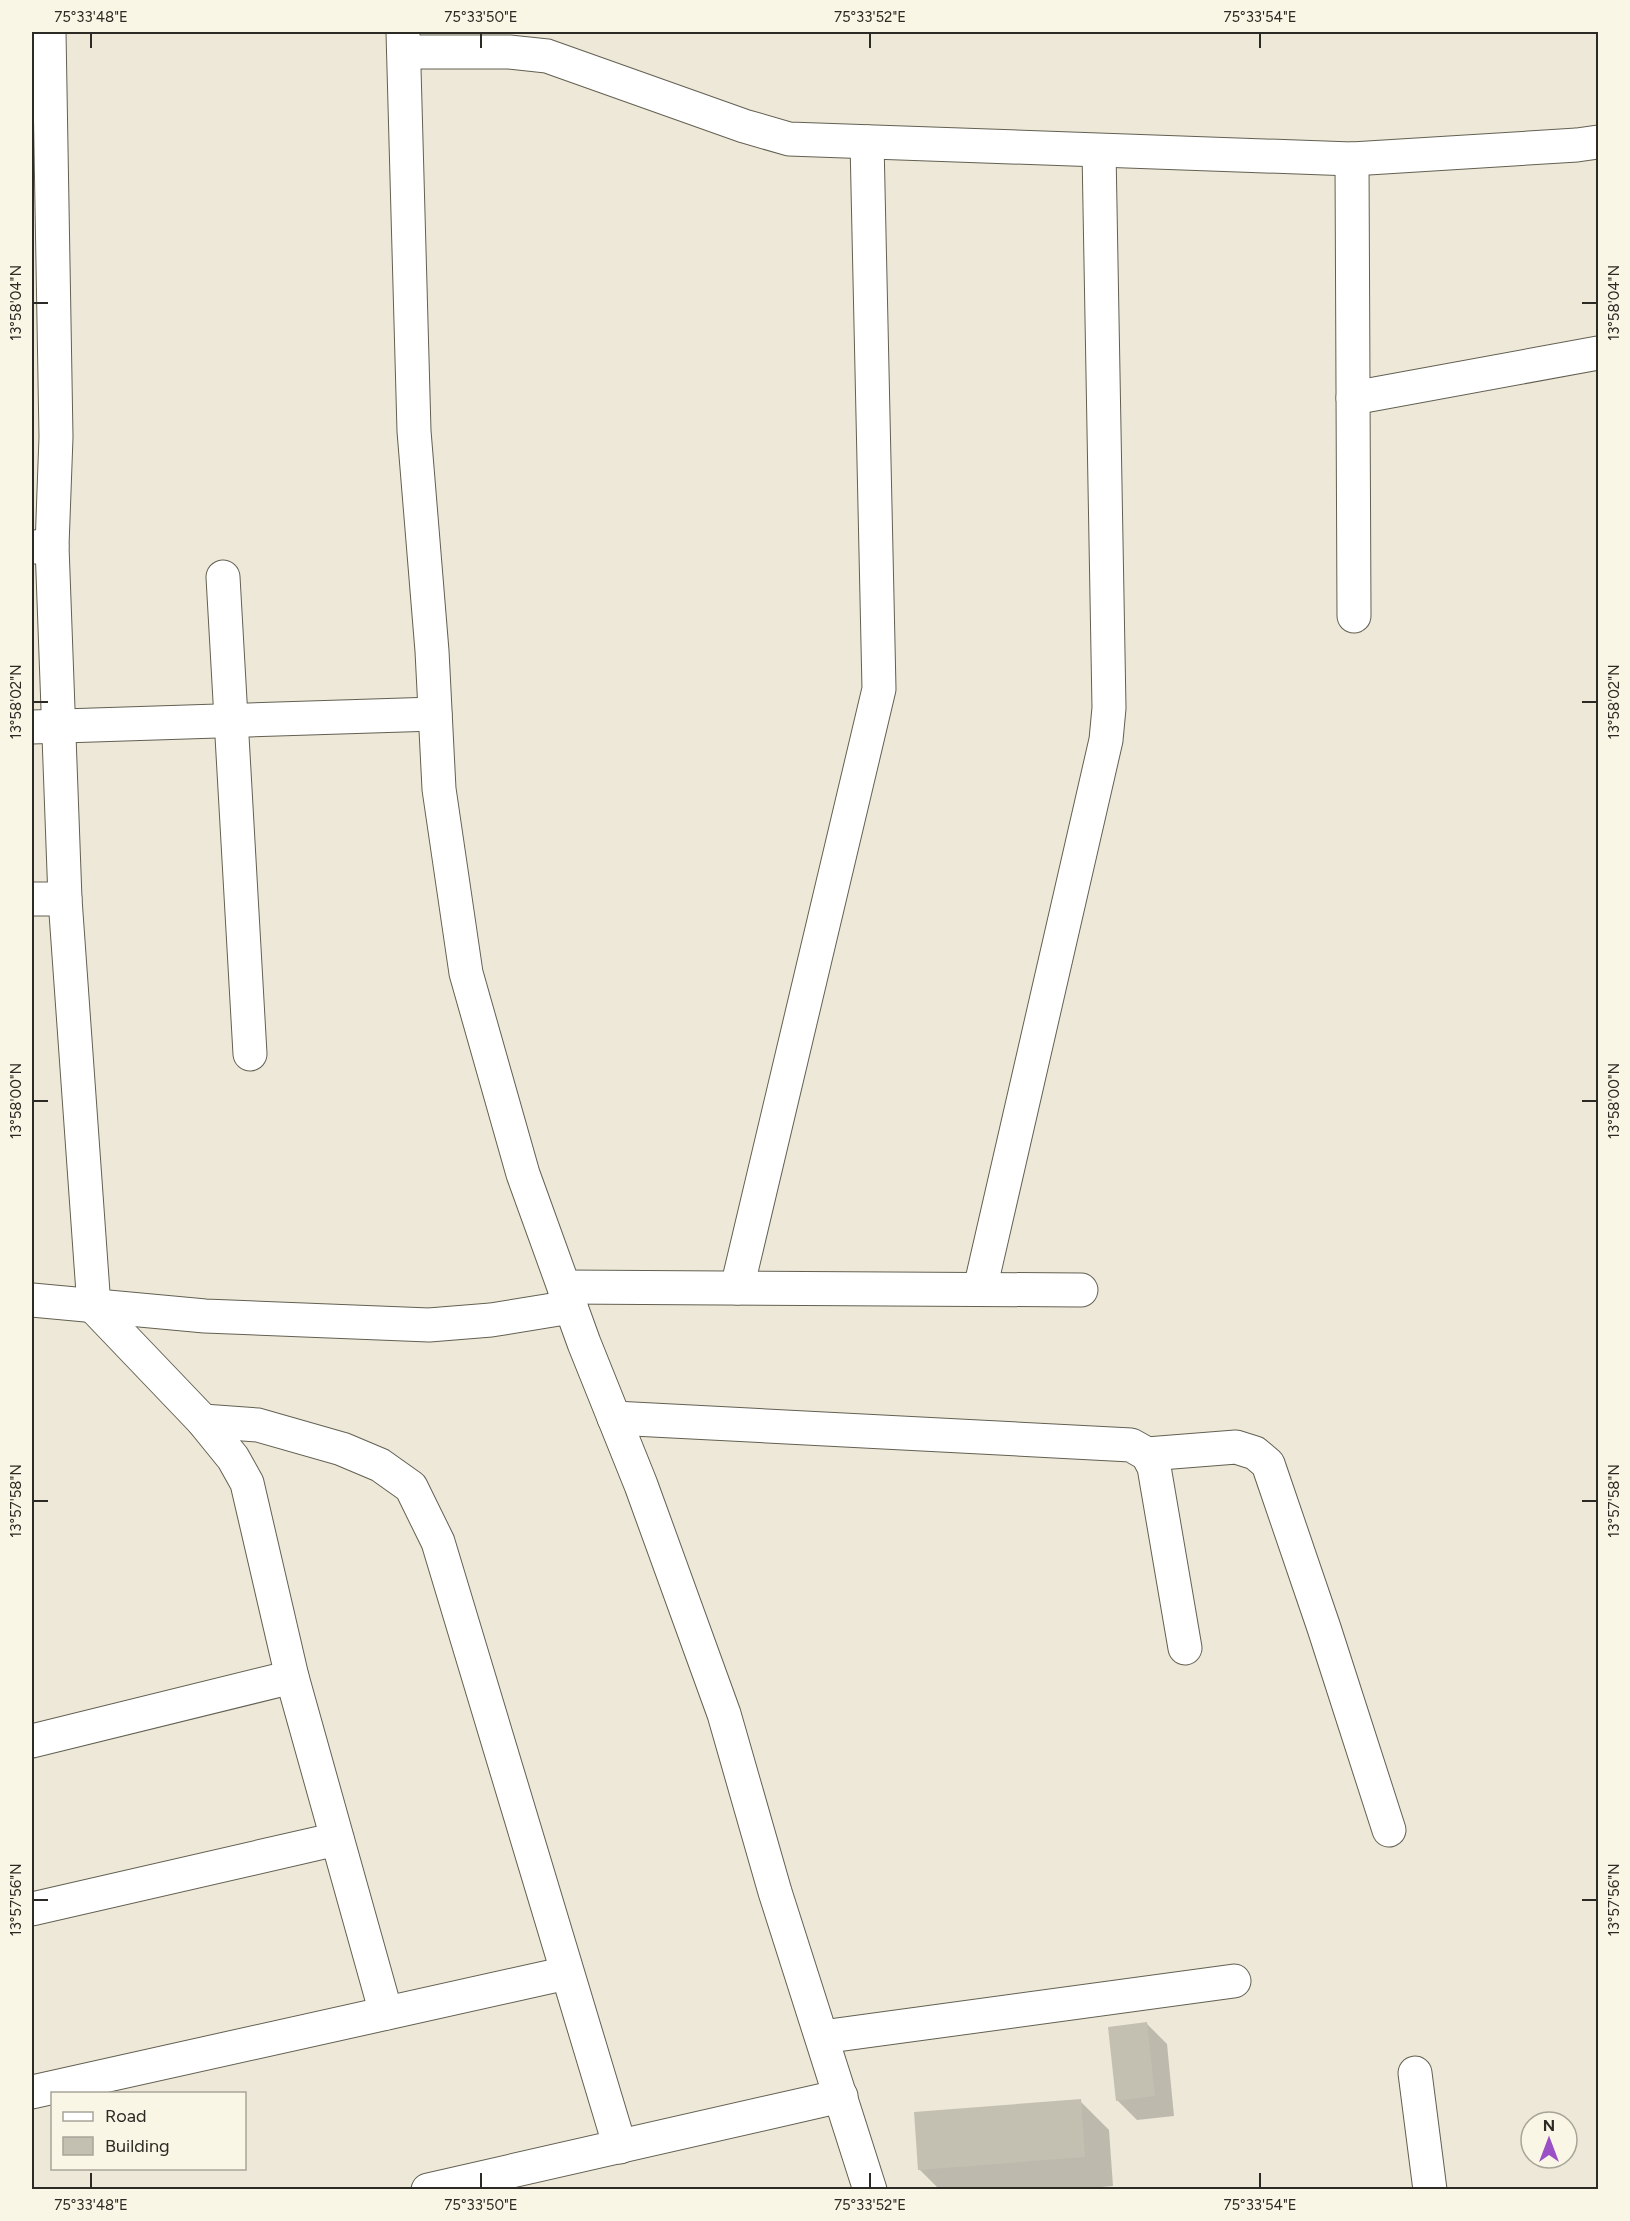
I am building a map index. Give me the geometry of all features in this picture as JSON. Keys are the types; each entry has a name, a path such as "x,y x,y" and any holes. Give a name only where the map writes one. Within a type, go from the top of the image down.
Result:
{"street":[{"path":"49,32 41,156 45,727 65,898 94,1307 203,1421 233,1458 247,1484 292,1677 386,2013"},
{"path":"870,2190 776,1892 723,1714 641,1485 567,1297 523,1174 466,973 439,789 414,432 403,42 547,56 744,126 789,139 1352,159 1577,146 1599,142"},
{"path":"737,1288 879,689 867,142"},
{"path":"980,1289 1106,740 1109,708 1099,150"},
{"path":"1352,159 1354,616"},
{"path":"1353,398 1599,353"},
{"path":"223,577 250,1054"},
{"path":"45,727 435,714"},
{"path":"32,899 65,898"},
{"path":"32,1299 94,1307 205,1316 429,1325 491,1320 567,1297 737,1288 1081,1290"},
{"path":"614,1418 1131,1445 1147,1454 1154,1467 1185,1648"},
{"path":"203,1421 258,1425 342,1449 380,1466 411,1487 438,1542 620,2147"},
{"path":"1147,1454 1236,1447 1255,1453 1268,1464 1389,1830"},
{"path":"32,1741 292,1677"},
{"path":"32,1909 337,1839"},
{"path":"32,2092 567,1973"},
{"path":"822,2037 1234,1982"},
{"path":"1415,2073 1430,2190"},
{"path":"428,2190 841,2096"}],"building":[{"path":"1147,2022 1155,2096 1116,2101 1108,2027"},
{"path":"1081,2099 1085,2157 918,2170 914,2112"}]}
